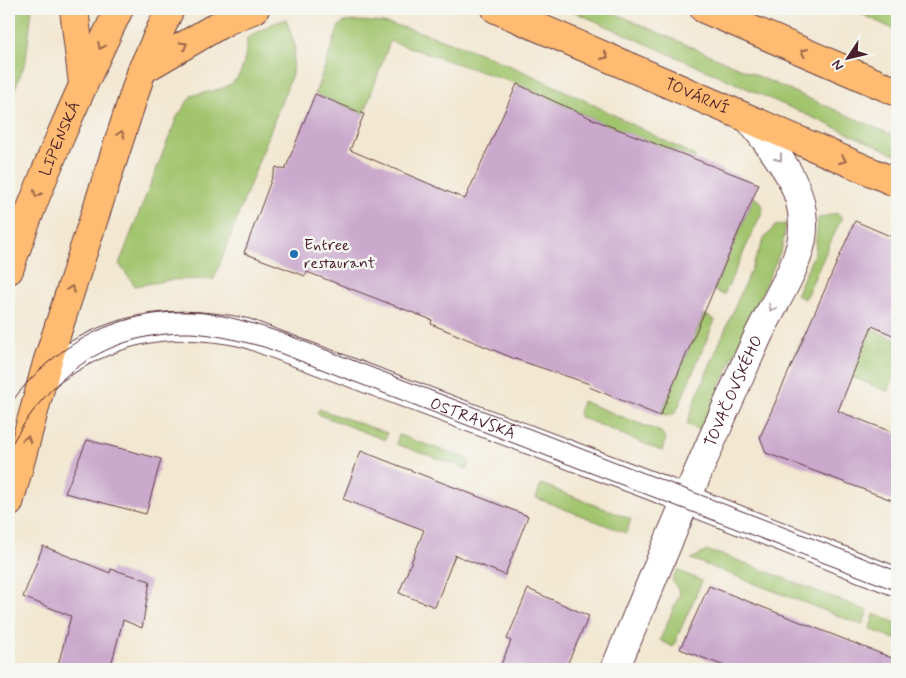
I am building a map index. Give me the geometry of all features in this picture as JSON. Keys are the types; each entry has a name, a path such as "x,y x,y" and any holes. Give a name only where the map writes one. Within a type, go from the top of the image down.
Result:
{"main road":[{"path":"74,9 82,84"},
{"name":"LIPENSKÁ","path":"9,270 21,233 82,84 119,9"},
{"path":"9,503 45,375 142,70 170,9"},
{"path":"142,70 226,21 255,9"},
{"name":"TOVÁRNÍ","path":"496,9 897,183"},
{"path":"704,9 897,92"}],"street":[{"name":"TOVAČOVSKÉHO","path":"615,669 719,425 759,335 802,248 803,210 795,183 786,166 750,120"},
{"name":"OSTRAVSKÁ","path":"45,375 68,358 98,342 128,332 158,326 185,325 224,328 246,333 343,368 897,582"}],"green space":[{"path":"9,9 32,9 26,61 9,103"},
{"path":"568,9 605,9 897,137 897,155"},
{"path":"851,9 897,9 897,31 857,12"},
{"path":"286,19 295,46 292,74 214,279 170,280 135,286 119,264 177,117 192,95 219,89 235,80 240,74 243,64 247,38 272,24"},
{"path":"357,21 395,25 476,52 540,79 602,109 695,156 694,160 597,121 517,84 390,41 364,114 315,94 339,26 344,22"},
{"path":"754,197 762,203 763,210 724,295 714,290"},
{"path":"837,213 841,216 841,219 805,299 796,295 815,252 818,218"},
{"path":"786,224 782,248 700,431 687,424 695,400 764,239 775,226"},
{"path":"704,314 715,320 676,412 670,415 663,414 661,413"},
{"path":"854,321 897,340 897,381 893,379 888,392 796,353 803,338 840,354"},
{"path":"582,401 661,432 666,439 662,451 578,416"},
{"path":"319,409 387,433 385,440 317,414"},
{"path":"399,435 470,460 467,469 396,444"},
{"path":"541,484 631,519 626,533 536,498"},
{"path":"707,551 727,556 868,611 862,625 691,559"},
{"path":"677,570 702,581 673,647 660,640 680,593 672,580"},
{"path":"874,614 897,623 897,640 870,629"}],"building":[{"path":"517,84 597,121 759,184 660,416 589,387 590,384 515,359 431,324 432,320 307,272 305,276 244,253 276,167 285,170 315,94 364,114 350,150 465,199"},
{"path":"855,221 897,239 897,337 872,326 838,411 897,434 897,502 766,453 760,437"},
{"path":"87,440 161,459 146,514 65,493"},
{"path":"361,451 528,516 505,575 455,555 435,607 399,593 424,530 343,499"},
{"path":"43,546 110,573 111,569 150,581 142,628 123,620 110,669 57,669 71,616 23,597"},
{"path":"709,586 897,660 897,669 732,669 680,649"},
{"path":"528,589 589,616 565,669 499,669 511,641 507,639"}],"tram line":[{"path":"9,406 27,383 48,363 71,345 97,331 124,321 153,314 182,312 212,314 249,322 285,334 897,571"},
{"path":"9,449 41,401 82,364 105,351 131,341 159,335 190,333 209,335 264,347 897,591"}],"place":[{"name":"Entree restaurant","path":"294,254"}]}
